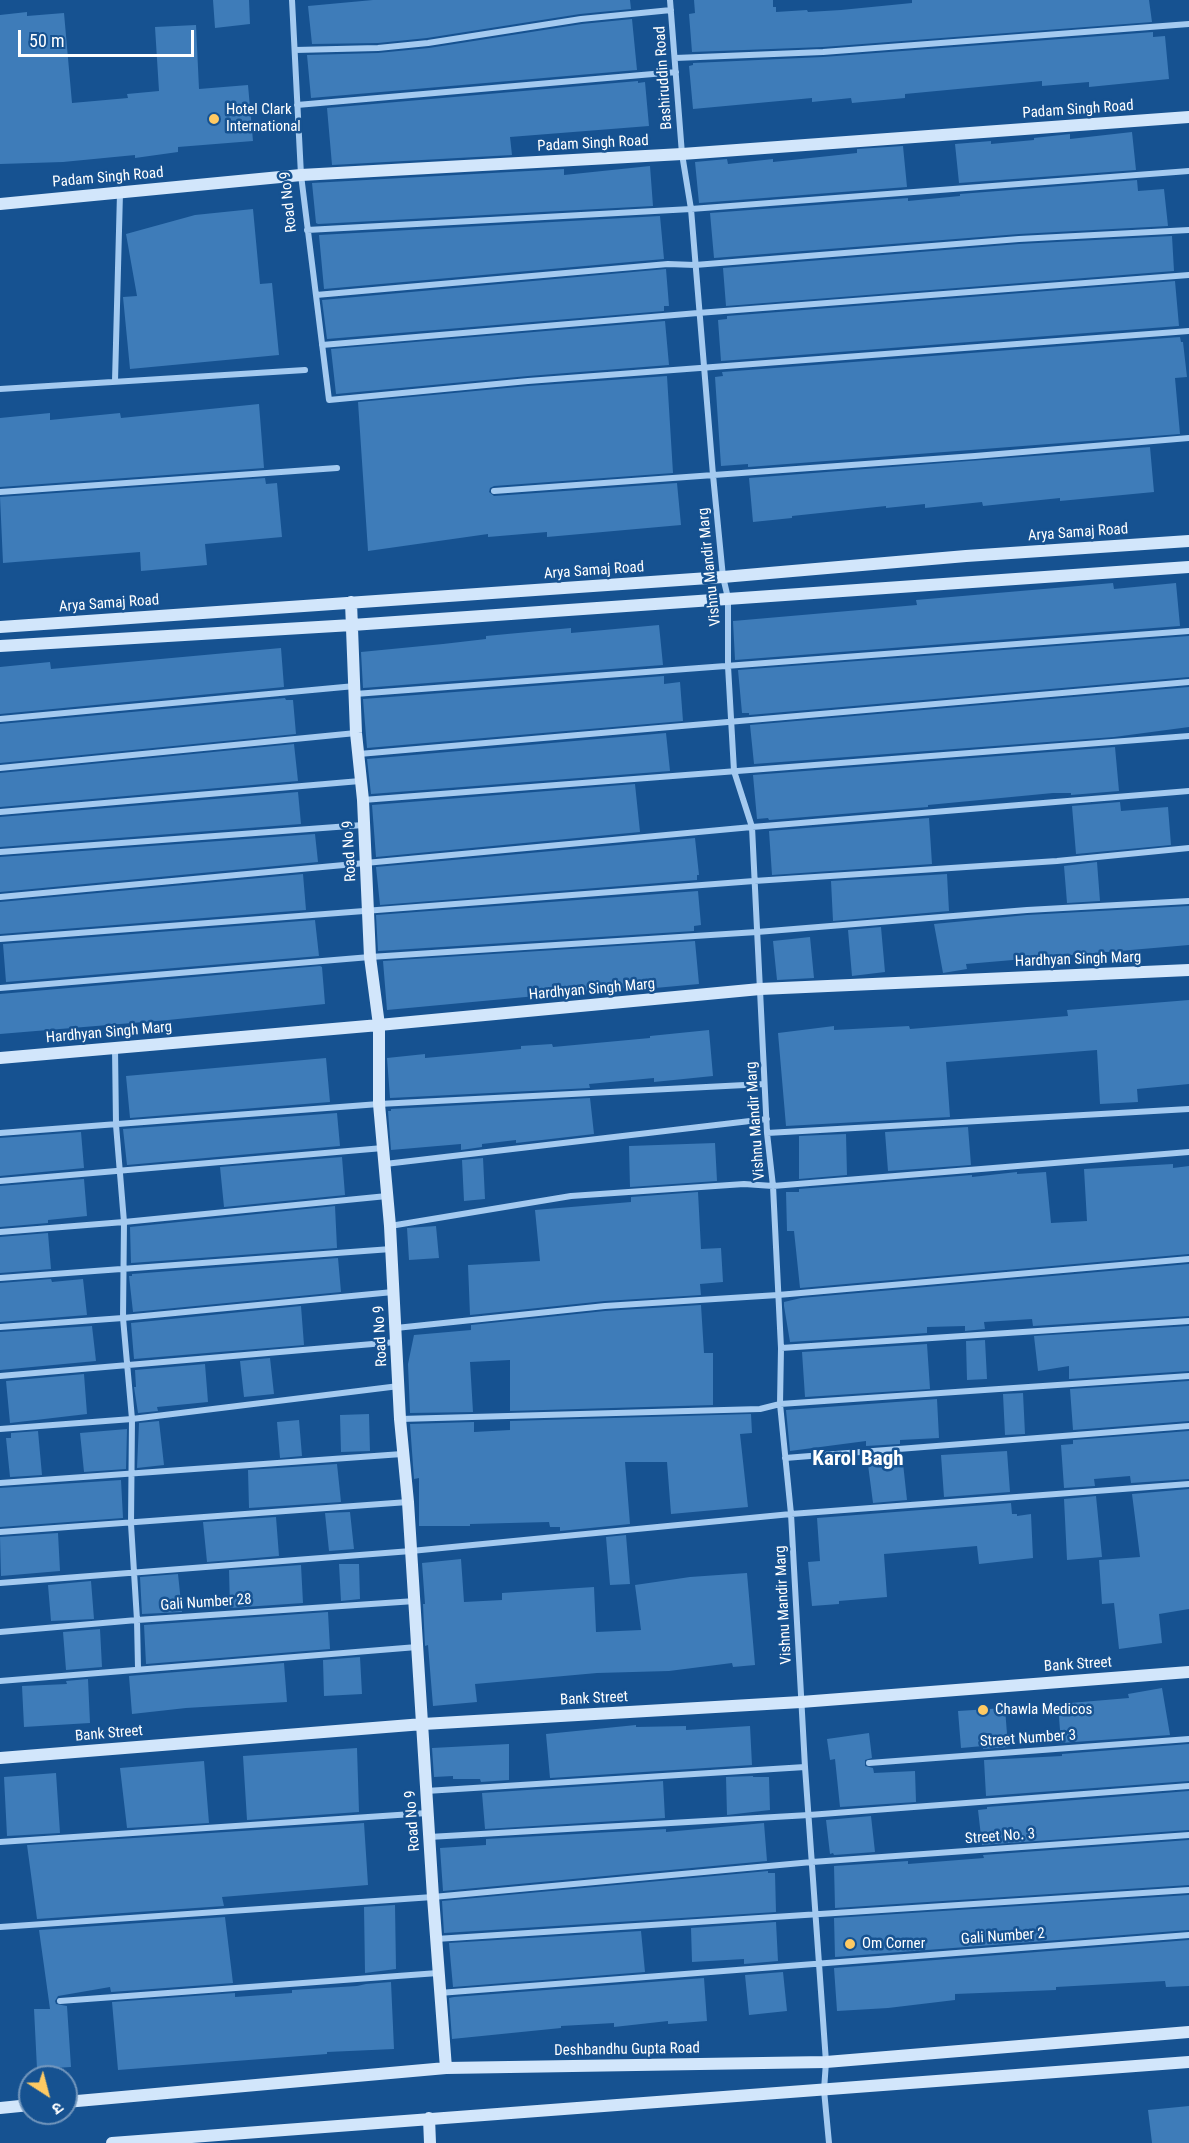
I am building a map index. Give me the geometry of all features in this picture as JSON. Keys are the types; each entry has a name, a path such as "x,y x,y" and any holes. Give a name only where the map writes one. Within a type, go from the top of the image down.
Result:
{"street":[{"path":"292,1 302,0"},
{"name":"Bashiruddin Road","path":"670,0 682,153"},
{"name":"Road No 9","path":"292,1 301,175 329,400 528,381 705,368"},
{"path":"295,50 378,48 428,43 581,19 671,10"},
{"path":"675,58 835,51 1189,24"},
{"path":"297,105 676,72"},
{"name":"Padam Singh Road","path":"0,204 301,175 682,153 1189,117"},
{"name":"Vishnu Mandir Marg","path":"682,153 691,209 713,475 723,577 728,598 728,666 734,771 752,827 764,1084 773,1186 781,1348 780,1404 791,1514 805,1767 826,2062 824,2090 829,2143"},
{"path":"308,230 691,209 1189,171"},
{"path":"115,381 120,192"},
{"path":"316,295 668,264 694,265 1020,238 1189,230"},
{"path":"322,345 1189,275"},
{"path":"705,368 1189,331"},
{"path":"0,389 305,370"},
{"path":"494,491 1189,438"},
{"path":"0,492 337,468"},
{"name":"Arya Samaj Road","path":"0,627 723,577 966,556 1189,541"},
{"path":"0,646 352,625 1189,567"},
{"name":"Road No 9","path":"351,602 357,754 363,800 370,957 379,1025 379,1104 390,1226 402,1454 408,1502 435,1939 446,2068"},
{"path":"0,719 355,690 728,666 1189,632"},
{"path":"357,754 1189,682"},
{"path":"0,768 356,733"},
{"path":"363,800 1189,736"},
{"path":"0,812 360,781"},
{"path":"0,897 752,827 1189,791"},
{"path":"0,852 363,825"},
{"path":"0,939 754,880 1057,861 1189,848"},
{"path":"0,988 370,957 757,932 1027,910 1189,901"},
{"name":"Hardhyan Singh Marg","path":"0,1058 760,989 1189,970"},
{"path":"115,1048 116,1125 124,1222 123,1318 132,1419 131,1524 138,1668"},
{"path":"0,1133 379,1104 764,1084"},
{"path":"767,1133 1189,1109"},
{"path":"385,1164 767,1119"},
{"path":"0,1181 383,1148"},
{"path":"390,1226 571,1196 744,1184 773,1186 1189,1152"},
{"path":"0,1232 387,1196"},
{"path":"0,1278 391,1249"},
{"path":"395,1328 605,1306 778,1295 1189,1259"},
{"path":"0,1327 123,1318 394,1292"},
{"path":"781,1348 1189,1321"},
{"path":"0,1376 396,1342"},
{"path":"400,1419 760,1408 780,1404 1189,1376"},
{"path":"0,1429 132,1419 399,1386"},
{"path":"785,1458 1189,1426"},
{"path":"0,1483 402,1454"},
{"path":"0,1583 411,1551 791,1514 1189,1485"},
{"path":"0,1532 408,1502"},
{"name":"Gali Number 28","path":"0,1632 415,1600"},
{"path":"0,1681 417,1647"},
{"name":"Bank Street","path":"0,1758 423,1724 801,1702 1189,1672"},
{"name":"Street Number 3","path":"869,1762 1189,1739"},
{"path":"426,1791 805,1767"},
{"path":"429,1837 809,1815 1189,1786"},
{"path":"0,1842 428,1813"},
{"name":"Street No. 3","path":"0,1927 433,1897 812,1862 1189,1836"},
{"path":"435,1939 1189,1890"},
{"name":"Gali Number 2","path":"440,1993 1189,1935"},
{"path":"60,2001 438,1973"},
{"name":"Deshbandhu Gupta Road","path":"78,2101 446,2068 826,2062 1189,2032"},
{"path":"112,2143 1189,2062"},
{"path":"0,2108 18,2106"},
{"path":"429,2118 430,2143"}],"building":[{"path":"213,0 249,0 250,24 215,28"},
{"path":"373,0 630,0 631,9 580,14 427,38 378,43 312,44 308,6"},
{"path":"694,0 773,0 776,12 807,10 808,12 912,3 912,0 1149,0 1152,22 823,47 692,52 689,14 695,13"},
{"path":"27,12 27,16 64,13 72,103 128,98 127,94 159,91 155,27 196,25 199,89 248,85 253,141 178,147 178,152 135,158 135,155 63,162 0,164 0,15"},
{"path":"632,19 637,70 311,98 307,55 378,53 429,48 582,24"},
{"path":"1153,32 1153,37 1165,36 1169,79 1089,87 1089,82 1042,86 1042,81 905,94 905,98 852,103 851,98 812,102 812,98 693,109 689,66 693,63 823,57"},
{"path":"638,81 638,83 645,82 649,126 510,137 512,155 332,165 327,108"},
{"path":"1132,132 1136,170 959,183 955,144 991,141 991,144 1070,134 1070,139"},
{"path":"903,146 907,187 699,203 695,162 727,159 728,164 773,159 773,162 857,153 857,149"},
{"path":"650,166 653,206 316,223 312,183 564,169 564,175"},
{"path":"1137,180 1138,191 1164,189 1168,226 1019,234 714,258 710,213 908,198 908,201 960,196 960,194"},
{"path":"253,209 260,284 272,283 279,355 130,369 123,297 137,296 126,234 195,215"},
{"path":"660,216 664,259 324,289 319,235"},
{"path":"1172,236 1174,271 726,306 723,268 1019,244"},
{"path":"666,269 669,306 664,306 664,311 327,339 322,300"},
{"path":"1175,281 1179,326 721,361 718,320 727,319 727,316"},
{"path":"665,321 669,365 336,394 331,349"},
{"path":"1180,337 1183,342 1187,377 1175,378 1180,434 748,467 748,464 721,466 715,377 723,376 722,372"},
{"path":"667,376 673,473 494,486 489,492 494,496 677,483 681,525 547,537 547,532 488,537 488,534 368,551 358,402"},
{"path":"259,404 264,468 0,487 0,418 50,413 50,420 120,413 121,418"},
{"path":"1150,447 1154,492 983,506 982,502 925,508 925,504 886,508 886,506 753,522 749,478"},
{"path":"265,478 266,484 277,483 282,537 205,544 207,565 141,571 140,552 3,563 0,497"},
{"path":"1113,583 1114,589 1176,583 1180,626 735,660 733,621 917,605 916,600"},
{"path":"659,625 663,665 363,688 361,652 571,628 571,633"},
{"path":"1189,636 1189,677 749,715 749,713 742,713 738,670"},
{"path":"281,648 284,687 0,714 0,667 50,662 51,669"},
{"path":"664,676 664,684 680,682 683,721 367,748 363,699"},
{"path":"1189,687 1189,727 1114,737 754,764 750,725"},
{"path":"285,698 293,700 296,734 0,763 0,724"},
{"path":"666,733 670,771 371,794 367,759"},
{"path":"294,744 298,781 0,807 0,773"},
{"path":"1115,747 1119,791 1071,795 1071,793 1053,793 928,805 928,807 769,820 768,818 757,819 753,775"},
{"path":"635,784 640,832 376,857 372,805"},
{"path":"298,792 301,824 0,847 0,817"},
{"path":"1120,802 1121,811 1168,807 1171,845 1076,854 1072,806"},
{"path":"929,818 932,864 772,875 769,831"},
{"path":"315,834 318,862 0,892 0,857"},
{"path":"695,838 699,875 697,875 697,880 380,905 376,867"},
{"path":"1097,862 1100,901 1067,903 1064,866"},
{"path":"303,874 306,910 0,934 0,902"},
{"path":"947,874 949,911 833,921 831,881"},
{"path":"698,891 701,925 694,926 694,931 378,951 376,915"},
{"path":"1189,906 1189,945 966,964 967,969 943,973 934,924 1027,915"},
{"path":"315,920 319,956 6,982 3,944"},
{"path":"881,927 885,972 852,976 848,930"},
{"path":"810,937 814,978 777,980 773,941"},
{"path":"695,941 699,984 644,989 643,986 387,1010 383,961"},
{"path":"322,967 325,1004 0,1034 0,994"},
{"path":"1189,1000 1189,1084 1137,1089 1138,1102 1100,1104 1097,1050 946,1062 950,1117 786,1126 778,1033 834,1026 834,1030 909,1026 910,1029 1068,1016 1067,1010"},
{"path":"709,1030 713,1076 654,1082 654,1078 589,1084 590,1088 390,1098 387,1058 425,1054 425,1058 521,1049 521,1046 552,1044 553,1047"},
{"path":"326,1058 330,1102 130,1118 126,1076"},
{"path":"590,1098 594,1134 516,1143 516,1140 482,1144 482,1147 461,1150 461,1144 391,1150 388,1111 391,1109"},
{"path":"337,1113 340,1146 127,1165 123,1129"},
{"path":"968,1127 971,1165 888,1171 885,1132"},
{"path":"81,1132 84,1168 0,1176 0,1138"},
{"path":"846,1134 847,1175 799,1179 799,1136"},
{"path":"715,1143 717,1181 630,1187 629,1146"},
{"path":"342,1157 345,1195 224,1207 220,1167"},
{"path":"483,1158 485,1199 464,1201 462,1160"},
{"path":"1173,1164 1173,1168 1189,1166 1189,1254 800,1288 794,1231 787,1231 786,1192 799,1192 799,1189 972,1175 972,1177 1017,1172 1017,1174 1046,1172 1051,1223 1087,1221 1084,1169"},
{"path":"84,1179 87,1216 48,1220 48,1223 0,1227 0,1186"},
{"path":"698,1192 701,1249 721,1248 723,1282 700,1284 701,1295 605,1301 470,1315 468,1265 540,1261 535,1210 631,1202 631,1197"},
{"path":"335,1206 337,1248 131,1263 130,1227"},
{"path":"436,1226 439,1258 409,1260 407,1228"},
{"path":"48,1233 51,1269 0,1273 0,1237"},
{"path":"338,1258 341,1292 133,1312 129,1276 132,1274"},
{"path":"1189,1264 1189,1316 1033,1326 1032,1319 984,1322 985,1329 965,1331 965,1326 927,1327 927,1333 790,1342 784,1306 784,1302 801,1298"},
{"path":"51,1279 52,1282 83,1279 87,1315 0,1322 0,1283"},
{"path":"701,1305 704,1353 713,1353 713,1405 510,1411 510,1360 470,1362 473,1412 410,1413 408,1364 414,1335 471,1330 471,1325 605,1311"},
{"path":"301,1306 304,1345 134,1359 131,1323"},
{"path":"92,1326 96,1361 0,1370 0,1332"},
{"path":"1189,1326 1189,1371 1069,1379 1069,1366 1038,1371 1034,1336"},
{"path":"985,1340 987,1379 967,1380 966,1341"},
{"path":"927,1344 930,1389 805,1397 802,1352"},
{"path":"270,1358 274,1394 244,1397 240,1361"},
{"path":"205,1364 208,1402 157,1407 158,1411 138,1413 134,1387 136,1387 135,1370"},
{"path":"84,1374 87,1414 10,1423 6,1381"},
{"path":"1189,1381 1189,1421 1073,1430 1070,1389"},
{"path":"1023,1393 1025,1434 1005,1435 1003,1394"},
{"path":"937,1399 939,1438 900,1440 900,1444 866,1446 866,1441 790,1451 786,1410"},
{"path":"369,1414 370,1451 341,1452 340,1415"},
{"path":"751,1414 752,1433 740,1434 748,1507 671,1514 667,1462 625,1462 630,1524 560,1531 560,1527 550,1527 549,1522 419,1526 419,1478 414,1479 410,1424 474,1422 474,1432 510,1430 510,1421"},
{"path":"299,1420 302,1456 280,1458 277,1422"},
{"path":"159,1421 164,1465 137,1468 139,1423"},
{"path":"127,1429 126,1469 84,1472 80,1433"},
{"path":"38,1431 42,1475 10,1477 6,1438 11,1438 11,1433"},
{"path":"1189,1431 1189,1479 1131,1483 1130,1476 1094,1479 1095,1486 1064,1488 1061,1445 1073,1444 1073,1440"},
{"path":"1007,1451 1010,1492 944,1497 941,1455"},
{"path":"902,1454 907,1500 873,1503 867,1457"},
{"path":"337,1464 341,1502 249,1508 248,1470"},
{"path":"121,1480 123,1518 0,1527 0,1488"},
{"path":"1189,1489 1189,1609 1159,1614 1162,1643 1119,1649 1114,1603 1102,1604 1099,1560 1140,1557 1132,1494"},
{"path":"1096,1496 1102,1557 1067,1560 1064,1499"},
{"path":"1011,1503 1012,1514 1017,1514 1017,1516 1031,1514 1033,1558 979,1564 977,1546 884,1554 887,1597 812,1606 808,1562 820,1561 817,1518"},
{"path":"350,1512 354,1549 329,1551 325,1513"},
{"path":"276,1517 279,1556 207,1562 203,1522"},
{"path":"58,1533 60,1571 1,1576 0,1537"},
{"path":"626,1535 630,1584 610,1585 606,1537"},
{"path":"461,1559 464,1602 502,1600 502,1593 594,1587 596,1632 641,1630 635,1585 690,1577 747,1573 755,1665 733,1667 732,1663 669,1671 597,1673 475,1684 477,1702 433,1706 428,1645 425,1646 422,1563"},
{"path":"339,1564 359,1564 360,1599 341,1601"},
{"path":"301,1565 303,1603 230,1608 229,1570"},
{"path":"178,1574 182,1612 142,1614 140,1577"},
{"path":"91,1581 94,1619 51,1621 48,1585"},
{"path":"328,1612 330,1649 146,1664 144,1625"},
{"path":"100,1629 102,1667 66,1670 63,1632"},
{"path":"360,1657 362,1694 324,1696 323,1660"},
{"path":"284,1663 287,1702 186,1708 132,1714 129,1676"},
{"path":"88,1679 90,1723 24,1727 22,1686 67,1684 66,1681"},
{"path":"1162,1688 1170,1735 1061,1743 1058,1704 1129,1698 1128,1694"},
{"path":"1005,1708 1008,1747 961,1748 958,1711"},
{"path":"636,1725 636,1727 686,1726 686,1730 750,1726 752,1765 550,1778 546,1734"},
{"path":"869,1733 872,1758 865,1760 865,1766 873,1768 874,1773 915,1771 916,1802 840,1807 835,1759 830,1760 827,1739"},
{"path":"509,1744 509,1780 481,1782 480,1779 453,1779 453,1776 434,1777 432,1748"},
{"path":"1189,1744 1189,1781 986,1796 984,1760 1062,1756 1062,1754"},
{"path":"357,1748 359,1812 247,1820 243,1756"},
{"path":"204,1761 209,1823 127,1828 120,1768"},
{"path":"56,1773 60,1833 7,1836 4,1777"},
{"path":"726,1777 769,1777 770,1810 727,1815"},
{"path":"663,1781 665,1818 485,1829 482,1793"},
{"path":"1189,1791 1189,1830 982,1845 978,1810 987,1809 987,1807"},
{"path":"871,1816 875,1852 830,1854 826,1820"},
{"path":"364,1823 368,1885 222,1897 224,1906 37,1919 27,1845"},
{"path":"764,1823 767,1861 443,1891 440,1848 486,1845 486,1839 666,1829 666,1832"},
{"path":"1189,1840 1189,1885 835,1908 834,1866 908,1861 908,1864 984,1858 983,1855"},
{"path":"768,1871 768,1873 775,1873 776,1912 444,1933 442,1901"},
{"path":"1189,1895 1189,1930 835,1957 834,1918"},
{"path":"395,1905 396,1969 365,1973 364,1907"},
{"path":"225,1917 233,1983 111,1992 110,1987 58,1996 56,2004 67,2006 71,2065 37,2065 34,2009 50,2009 39,1930"},
{"path":"776,1922 778,1961 744,1964 744,1959 692,1962 691,1928"},
{"path":"641,1931 645,1972 453,1987 449,1943"},
{"path":"1189,1940 1189,1986 1166,1987 1165,1981 1056,1987 1056,1990 955,1994 955,2000 837,2011 834,1968"},
{"path":"783,1972 787,2011 749,2015 745,1975"},
{"path":"704,1978 707,2021 668,2024 668,2021 614,2027 614,2023 561,2026 561,2028 452,2039 449,1998"},
{"path":"391,1982 394,2049 327,2052 327,2054 118,2070 112,2002 235,1993 235,1997 292,1993 292,1990"},
{"path":"1189,2106 1189,2143 1152,2143 1148,2110"}],"place":[{"name":"Hotel Clark International","path":"214,119"},
{"name":"Chawla Medicos","path":"983,1710"},
{"name":"Om Corner","path":"850,1944"}],"district":[{"name":"Karol Bagh","path":"858,1460"}]}
